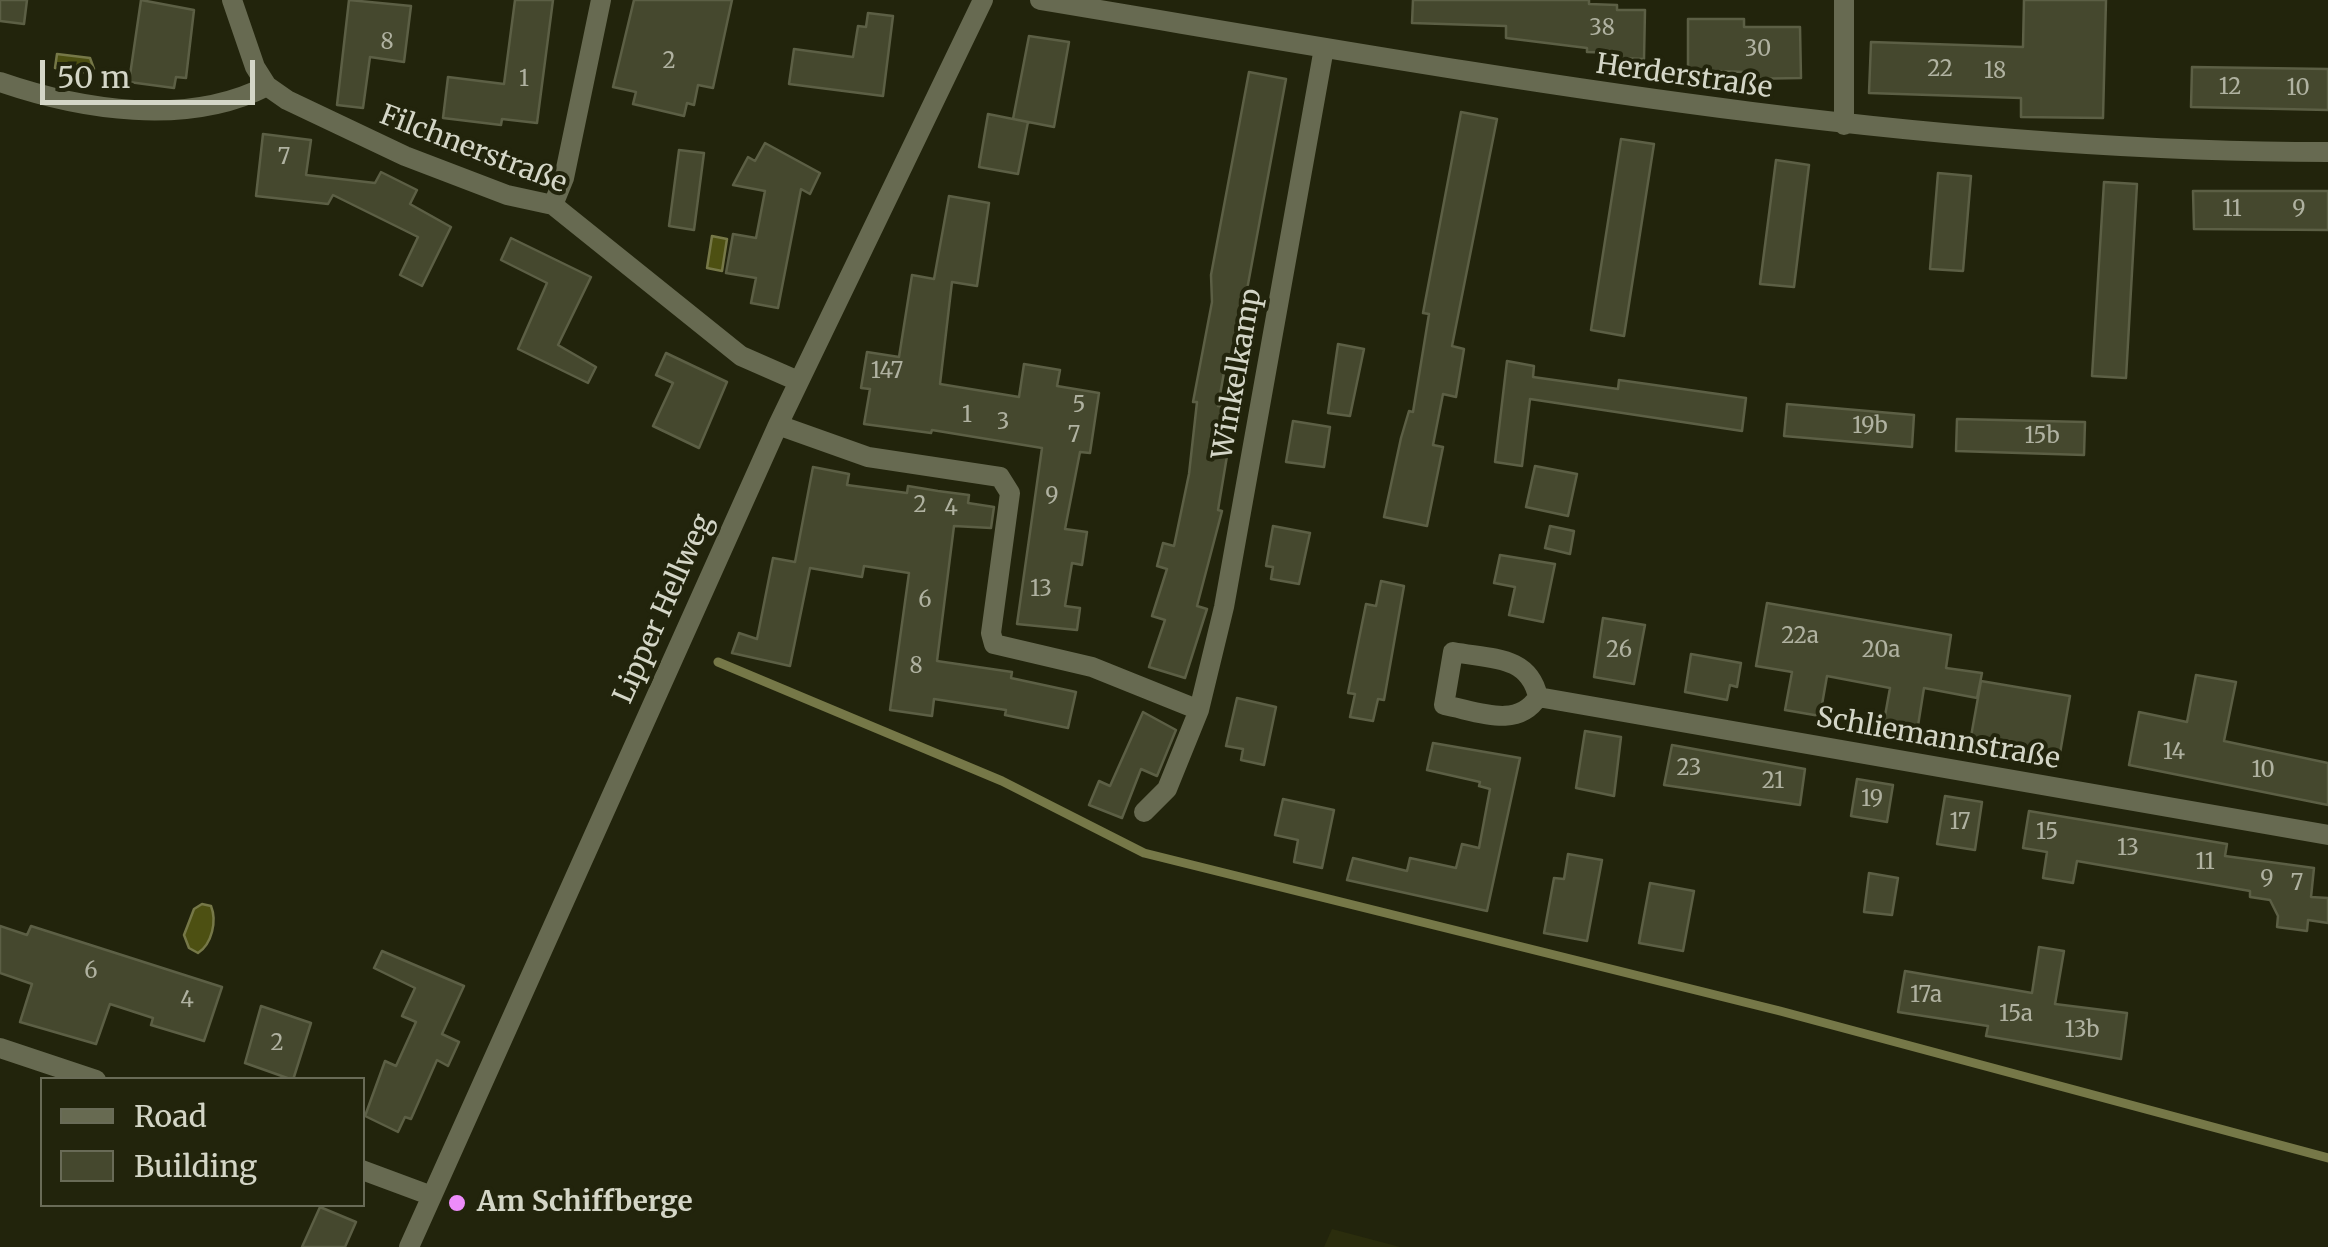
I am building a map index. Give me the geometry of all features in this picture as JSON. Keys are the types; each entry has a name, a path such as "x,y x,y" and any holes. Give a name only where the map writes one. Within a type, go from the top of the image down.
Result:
{"street":[{"path":"0,82 46,98 141,109 217,104 266,86 232,0"},
{"path":"552,206 564,178 601,0"},
{"name":"Lipper Hellweg","path":"410,1247 798,381 983,0"},
{"name":"Herderstraße","path":"1040,0 1689,107 1844,125 2164,150 2328,152"},
{"path":"1844,0 1844,125"},
{"name":"Winkelkamp","path":"1144,812 1168,790 1199,710 1224,607 1324,48"},
{"name":"Filchnerstraße","path":"266,86 329,123 405,156 507,195 552,206 741,356 798,381"},
{"path":"778,426 868,457 1000,477 1010,493 991,633 994,644 1092,667 1199,710"},
{"path":"1454,652 1522,665 1534,678 1538,697 1530,710 1515,718 1444,705 1454,652"},
{"name":"Schliemannstraße","path":"1538,697 2328,836"},
{"path":"0,1048 87,1077"},
{"path":"365,1171 432,1196"}],"shaded area":[{"path":"57,54 90,58 94,69 89,73 55,68"},
{"path":"712,236 727,239 722,271 707,268"},
{"path":"202,904 211,906 213,925 207,944 198,953 189,948 184,935 194,909"},
{"path":"1332,1229 1400,1247 1324,1247"}],"building":[{"path":"0,0 27,0 24,24 0,21"},
{"path":"141,0 194,10 186,78 176,77 174,88 129,82"},
{"path":"349,0 411,6 404,62 370,57 363,108 337,105"},
{"path":"515,0 553,0 537,123 502,119 501,125 443,118 448,77 504,84"},
{"path":"634,0 732,0 713,88 698,85 694,105 687,103 684,116 633,104 636,92 613,87"},
{"path":"1413,0 1589,0 1589,4 1617,5 1617,10 1645,10 1644,59 1616,58 1615,53 1506,38 1506,26 1412,23"},
{"path":"2024,0 2106,0 2103,118 2021,117 2021,98 1869,93 1871,42 2023,47"},
{"path":"868,13 893,16 883,96 789,84 794,49 853,57 858,26 866,27"},
{"path":"1688,19 1744,19 1744,27 1800,27 1801,78 1744,79 1744,72 1688,70"},
{"path":"1029,36 1069,42 1054,127 1013,119"},
{"path":"2192,67 2328,69 2328,110 2191,107"},
{"path":"1249,72 1286,79 1244,306 1252,308 1243,359 1227,356 1218,406 1235,408 1218,510 1222,511 1197,606 1207,609 1185,678 1149,667 1165,620 1152,616 1167,569 1157,566 1163,543 1174,546 1189,474 1197,402 1193,402 1212,302 1211,275"},
{"path":"1461,112 1497,119 1452,346 1464,349 1456,397 1443,394 1433,445 1443,447 1427,526 1384,517 1401,438 1409,411 1413,412 1429,314 1423,313"},
{"path":"988,114 1028,122 1018,174 979,167"},
{"path":"263,134 311,140 306,175 375,183 381,172 417,190 410,204 451,227 422,286 400,275 418,237 333,195 328,204 256,196"},
{"path":"1621,139 1654,144 1624,336 1591,330"},
{"path":"765,143 820,173 810,194 801,189 778,308 751,303 756,278 726,273 733,234 756,238 765,191 733,185 748,157 755,161"},
{"path":"679,150 704,153 694,230 669,226"},
{"path":"1776,160 1809,165 1794,287 1760,284"},
{"path":"1938,173 1971,176 1963,271 1930,269"},
{"path":"2104,182 2137,184 2126,378 2092,376"},
{"path":"2193,191 2328,191 2328,230 2194,229"},
{"path":"949,196 989,203 977,286 952,282 940,384 1019,397 1024,364 1060,370 1057,386 1099,393 1090,453 1080,452 1065,529 1087,532 1082,565 1072,563 1065,606 1080,608 1077,630 1017,624 1042,448 932,430 931,433 864,424 870,389 861,388 867,352 899,357 912,275 934,279"},
{"path":"511,238 591,277 558,345 596,367 588,383 518,349 547,283 501,260"},
{"path":"1338,344 1364,349 1350,416 1328,413"},
{"path":"666,353 727,382 699,448 653,426 673,383 656,375"},
{"path":"1507,361 1534,366 1533,377 1618,389 1619,380 1746,398 1742,431 1530,399 1522,466 1495,462"},
{"path":"1787,404 1914,415 1912,447 1784,436"},
{"path":"1957,419 2085,422 2084,455 1956,451"},
{"path":"1293,421 1330,427 1324,467 1286,462"},
{"path":"1535,466 1577,474 1568,516 1526,507"},
{"path":"813,467 849,474 847,485 907,493 908,486 969,495 968,503 994,507 991,528 954,526 937,661 1012,672 1011,678 1076,692 1068,728 1005,715 1006,710 934,699 932,716 890,710 909,573 864,566 862,577 810,568 790,666 732,653 739,633 757,639 773,558 795,562"},
{"path":"1273,526 1310,533 1299,584 1271,579 1273,567 1266,566"},
{"path":"1550,526 1574,531 1570,554 1545,548"},
{"path":"1500,555 1555,564 1543,622 1509,615 1515,587 1494,583"},
{"path":"1381,581 1404,586 1384,700 1378,699 1373,721 1350,717 1355,694 1348,693 1366,604 1376,606"},
{"path":"1767,603 1951,635 1946,668 1982,673 1977,698 1924,688 1917,732 1883,727 1890,688 1827,676 1820,716 1785,710 1792,672 1756,666"},
{"path":"1603,618 1645,625 1634,684 1594,677"},
{"path":"1691,654 1741,663 1737,687 1730,685 1727,700 1685,692"},
{"path":"2196,675 2236,682 2224,741 2328,763 2328,805 2129,765 2139,712 2187,722"},
{"path":"1981,681 2070,696 2059,759 1970,742"},
{"path":"1237,698 1276,707 1264,765 1241,760 1243,749 1226,746"},
{"path":"1143,712 1176,730 1157,776 1141,769 1122,818 1089,805 1099,781 1110,786"},
{"path":"1585,731 1621,737 1614,796 1576,788"},
{"path":"1433,743 1520,758 1487,911 1347,880 1353,858 1407,871 1410,858 1456,868 1462,844 1479,848 1490,789 1479,786 1480,782 1427,770"},
{"path":"1672,745 1805,769 1800,805 1664,785"},
{"path":"1857,779 1893,785 1887,822 1851,816"},
{"path":"1945,796 1982,802 1975,850 1937,844"},
{"path":"1283,799 1334,810 1322,868 1294,862 1298,840 1275,835"},
{"path":"2029,811 2227,844 2225,856 2314,868 2311,897 2328,898 2328,923 2308,920 2307,931 2277,927 2278,916 2270,900 2250,897 2250,891 2077,861 2073,883 2043,878 2047,852 2023,848"},
{"path":"1568,854 1602,860 1587,941 1544,933 1554,878 1564,879"},
{"path":"1869,873 1898,878 1892,915 1864,912"},
{"path":"1650,883 1694,891 1683,951 1639,943"},
{"path":"0,926 27,935 31,926 222,987 204,1041 151,1025 153,1018 110,1004 96,1044 20,1022 32,984 0,973"},
{"path":"2039,947 2064,951 2055,1004 2127,1013 2121,1059 1986,1036 1988,1026 1898,1012 1905,971 2032,993"},
{"path":"382,951 464,986 442,1034 459,1042 448,1066 437,1060 411,1119 405,1117 398,1132 365,1116 385,1061 396,1066 416,1022 402,1016 415,988 374,968"},
{"path":"261,1006 311,1023 294,1077 245,1063"},
{"path":"320,1207 356,1222 345,1247 302,1247"}],"waterway":[{"path":"718,662 1002,781 1144,853 1780,1011 2328,1158"}],"place":[{"name":"Am Schiffberge","path":"457,1203"}]}
